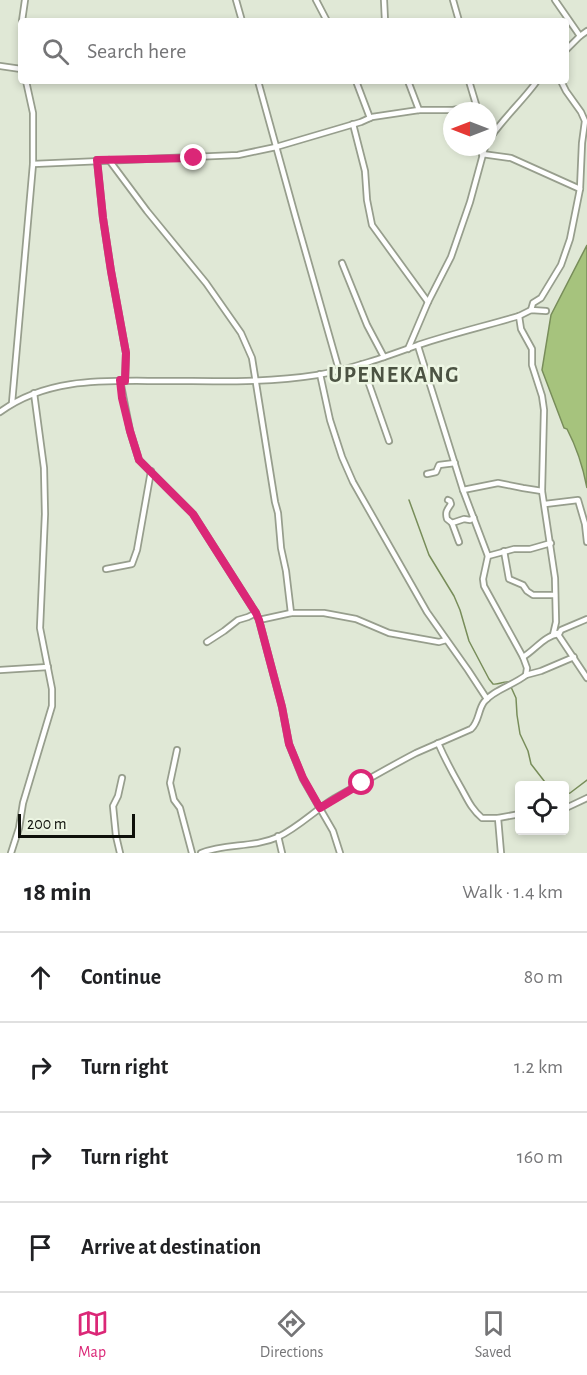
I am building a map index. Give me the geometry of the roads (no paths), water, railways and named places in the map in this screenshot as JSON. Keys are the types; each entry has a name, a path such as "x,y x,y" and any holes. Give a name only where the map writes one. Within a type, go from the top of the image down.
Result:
{"street":[{"path":"22,18 25,0"},
{"path":"236,0 241,18"},
{"path":"316,0 325,18"},
{"path":"384,0 385,18"},
{"path":"453,0 458,18"},
{"path":"555,0 568,18"},
{"path":"569,20 580,36"},
{"path":"569,47 587,31"},
{"path":"0,66 18,69"},
{"path":"12,403 33,164 33,113 27,84"},
{"path":"259,84 339,370"},
{"path":"357,84 370,118"},
{"path":"409,84 419,110"},
{"path":"471,84 475,102"},
{"path":"497,127 535,84"},
{"path":"531,310 533,303 541,297 561,264 570,239 580,192 585,121 563,84"},
{"path":"33,164 238,155 276,147 370,118 419,110 443,111"},
{"path":"353,124 365,171 372,225 428,302"},
{"path":"408,349 454,248 470,202 482,156"},
{"path":"496,156 511,158 580,192 586,190"},
{"path":"97,160 103,218 126,353 122,398 139,460 193,514 256,613 282,707 289,744 303,778 333,831 340,853"},
{"path":"109,160 206,284 241,333 252,358 278,513 291,613"},
{"path":"342,263 384,357"},
{"path":"0,412 12,403 34,393 54,386 77,382 255,381 320,374 362,364 519,316 531,310 546,311"},
{"path":"519,316 521,329 532,349 532,365 544,410 542,490 555,578 556,633 587,678"},
{"path":"418,346 463,490 488,556 483,579 484,586 523,657 527,668 526,675"},
{"path":"362,364 389,441"},
{"path":"320,374 330,420 353,482 413,589 487,699"},
{"path":"11,853 19,828 22,803 52,706 52,689 40,628 45,514 44,468 34,393"},
{"path":"427,474 436,472 439,465 455,463"},
{"path":"106,569 132,564 137,550 150,471"},
{"path":"463,490 498,483 542,490"},
{"path":"448,500 451,504 446,511 447,519 452,523 459,542"},
{"path":"545,504 578,500 585,524 587,542"},
{"path":"452,523 474,518"},
{"path":"488,556 551,543"},
{"path":"504,551 509,579 523,585 533,595 555,595"},
{"path":"207,642 238,620 256,613"},
{"path":"259,620 291,613 324,613 356,620 388,633 439,642 446,640"},
{"path":"523,657 561,630 587,619"},
{"path":"201,853 218,848 266,841 278,836 372,777 415,754 471,729 480,708 487,699 526,675 574,657"},
{"path":"0,670 48,667"},
{"path":"438,743 451,773 473,810 482,818 515,815"},
{"path":"177,750 170,783 174,800 180,808 192,853"},
{"path":"120,853 113,806 122,778"},
{"path":"569,807 587,798"},
{"path":"498,818 501,853"},
{"path":"278,836 282,853"}],"waterway":[{"path":"409,500 429,555 454,596 469,641 489,679 493,684 509,682"},
{"path":"511,687 516,698 520,734 531,764 544,781"},
{"path":"569,793 587,780"}],"district":[{"name":"UPENEKANG","path":"394,374"}]}
